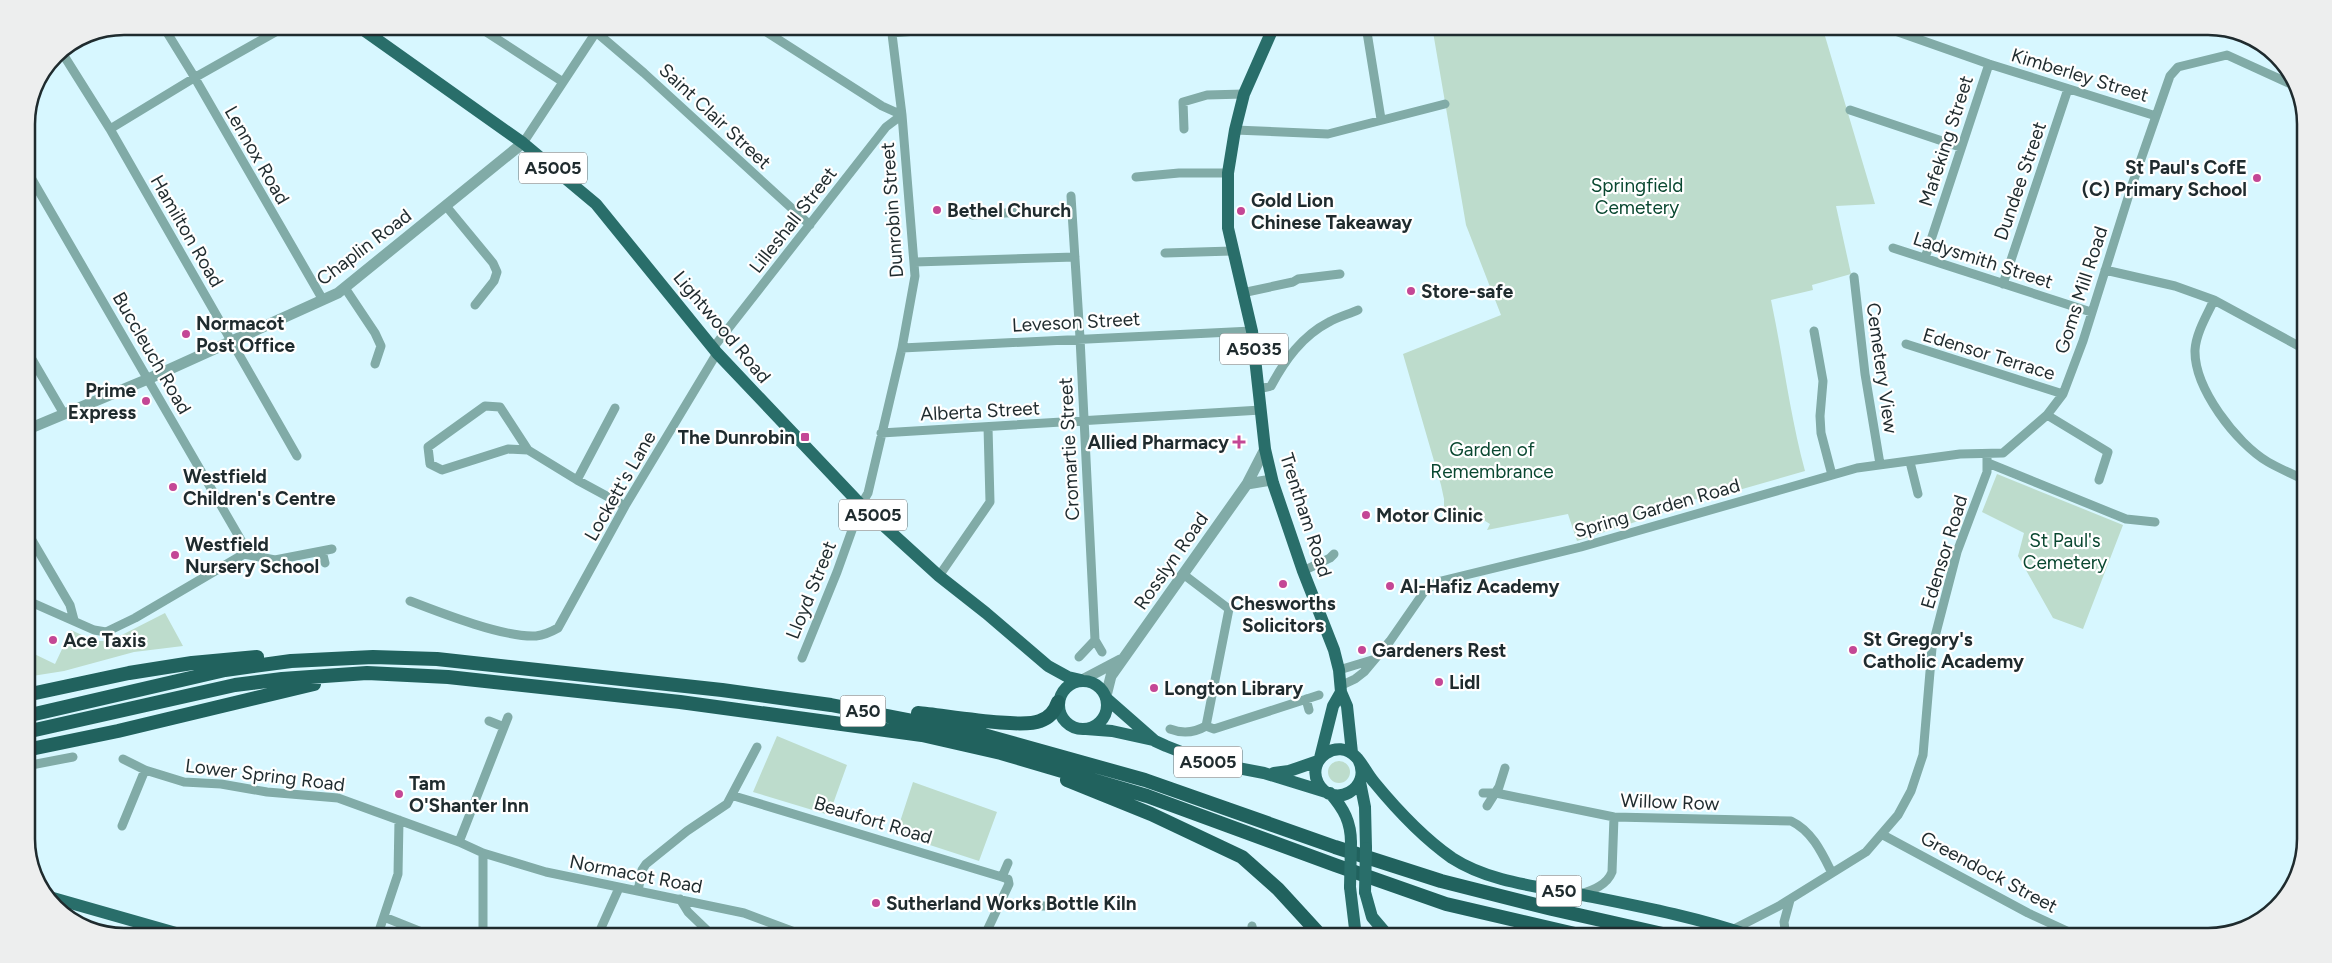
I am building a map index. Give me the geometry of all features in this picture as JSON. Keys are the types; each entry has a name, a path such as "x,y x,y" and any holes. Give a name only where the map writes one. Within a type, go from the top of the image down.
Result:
{"highway":[{"path":"35,693 129,672 192,662 299,655 373,657"},
{"name":"A50","path":"35,714 225,670 291,661 373,657 437,659 722,690 830,705 941,725 1072,758 1146,780 1334,847 1441,881 1636,928"},
{"name":"A50","path":"35,730 235,685 282,679 367,673 430,675 680,702 821,720 922,735 986,750 1147,796 1335,866 1446,904 1549,928"},
{"path":"35,748 118,731 311,684 348,679 430,675"},
{"path":"830,705 1025,724 1041,721 1053,713 1058,701"},
{"path":"986,750 1151,814 1242,857 1278,889 1314,928"}],"main road":[{"name":"Lightwood Road","path":"371,35 523,143 596,204 715,351 861,505 939,576 1048,666 1068,677 1082,680"},
{"name":"Trentham Road","path":"1270,35 1244,94 1235,130 1228,173 1228,228 1252,331 1266,449 1272,480 1303,571 1328,634 1339,670 1341,689"},
{"path":"1048,666 1060,715 1065,722 1073,727 1085,729 1093,727 1105,716 1107,710 1106,697 1096,684 1082,680 1066,687 1058,701"},
{"name":"A5035","path":"1341,689 1355,756"},
{"name":"A5035","path":"1319,760 1333,706 1341,689"},
{"name":"A5005","path":"1106,697 1155,741"},
{"name":"A5005","path":"1085,729 1112,731 1155,741 1207,762 1264,773 1328,793"},
{"path":"1355,928 1350,887 1351,843 1349,820 1344,810 1321,787 1316,774 1319,760 1327,752 1336,749 1355,756 1362,773 1360,782 1366,807 1365,892 1372,917 1381,928"},
{"name":"A50","path":"1355,756 1372,780 1406,820 1453,858 1495,878 1674,913 1727,928"},
{"name":"A5005","path":"1264,773 1289,772 1319,760"},
{"path":"1328,793 1346,794 1360,782"},
{"path":"59,900 158,928"}],"street":[{"name":"Lennox Road","path":"168,35 323,300"},
{"path":"110,129 270,35"},
{"path":"491,35 563,82"},
{"name":"Chaplin Road","path":"35,426 323,300 345,288 523,143 591,35"},
{"name":"Saint Clair Street","path":"603,35 810,224"},
{"path":"771,35 882,106 902,115"},
{"name":"Dunrobin Street","path":"861,505 868,493 902,348 912,300 915,262 902,115 892,35"},
{"path":"1367,35 1381,119"},
{"name":"Kimberley Street","path":"1907,35 1989,64 2156,116"},
{"name":"Goms Mill Road","path":"1988,459 2003,453 2047,415 2063,394 2083,341 2170,76 2178,67 2227,55 2287,83"},
{"name":"Hamilton Road","path":"65,57 110,129 297,456"},
{"name":"Mafeking Street","path":"1925,258 1960,147 1989,64"},
{"name":"Dundee Street","path":"2002,284 2068,88"},
{"path":"1184,129 1183,102 1207,95 1244,94"},
{"path":"1235,130 1328,134 1446,104"},
{"path":"1850,110 1960,147"},
{"name":"Lilleshall Street","path":"715,351 810,224 886,127 902,115"},
{"path":"1136,177 1178,173 1228,173"},
{"name":"Buccleuch Road","path":"35,184 245,547 244,554"},
{"name":"Cromartie Street","path":"1070,196 1080,338 1095,640 1102,652"},
{"path":"446,206 492,263 497,272 494,281 475,305"},
{"path":"972,215 1071,209"},
{"name":"Ladysmith Street","path":"1893,248 2091,312"},
{"path":"1165,254 1232,251"},
{"path":"915,262 1075,257"},
{"path":"2105,270 2175,286 2214,300 2297,345"},
{"path":"1242,293 1293,282 1298,279 1340,274"},
{"name":"Cemetery View","path":"1854,277 1865,374 1880,464"},
{"path":"345,288 381,346 375,364"},
{"path":"2214,300 2198,337 2195,349 2197,366 2204,385 2215,407 2244,443 2267,462 2297,477"},
{"path":"1259,389 1271,386 1290,355 1306,338 1330,321 1358,310"},
{"name":"Leveson Street","path":"902,348 1252,331"},
{"path":"1814,331 1823,382 1820,416 1821,433 1832,475"},
{"name":"Edensor Terrace","path":"1906,344 2063,394"},
{"name":"Lockett's Lane","path":"410,601 504,632 536,636 549,633 558,628 625,506 715,351"},
{"path":"35,364 64,414"},
{"path":"528,450 508,449 442,470 430,464 428,447 485,406 500,407 528,450 625,506"},
{"path":"577,480 615,408"},
{"name":"Alberta Street","path":"881,433 1262,410"},
{"path":"2047,415 2108,452 2099,480"},
{"path":"939,576 990,502 988,427"},
{"name":"Rosslyn Road","path":"1106,697 1111,676 1247,484 1266,449"},
{"name":"Spring Garden Road","path":"1341,689 1361,675 1372,660 1382,652 1424,592 1437,582 1581,547 1832,475 1880,464 1910,462 1960,454 1988,459"},
{"path":"1988,459 2126,519 2155,522"},
{"name":"Edensor Road","path":"1738,928 1790,900 1866,852 1898,816 1911,791 1923,755 1932,648 1956,552 1987,472 1988,459"},
{"path":"1910,462 1918,494"},
{"path":"1247,484 1272,480"},
{"name":"Lloyd Street","path":"802,658 837,572 861,505"},
{"path":"35,545 70,605 74,620"},
{"path":"35,604 100,632 113,631 244,554 275,560 332,549"},
{"path":"322,551 325,563"},
{"path":"1303,571 1330,558 1334,554"},
{"path":"1183,574 1229,609 1206,726"},
{"path":"1079,657 1095,640"},
{"name":"Rosslyn Road","path":"1082,680 1123,658"},
{"name":"Spring Garden Road","path":"1339,670 1372,660"},
{"path":"1170,729 1183,733 1192,732 1206,726 1214,729 1319,695"},
{"path":"1306,699 1309,710"},
{"path":"459,842 508,717"},
{"path":"489,720 504,727"},
{"path":"638,891 642,870 646,864 687,831 727,804 734,796 757,748"},
{"path":"35,764 73,757"},
{"name":"Lower Spring Road","path":"123,759 145,770 184,782 221,784 267,792 338,798 459,842"},
{"path":"1487,806 1496,793 1506,768"},
{"path":"122,826 145,770"},
{"name":"Willow Row","path":"1483,793 1496,793 1614,817 1791,821 1804,827 1821,851 1832,874"},
{"name":"Beaufort Road","path":"734,796 1002,877"},
{"path":"1578,894 1592,890 1610,877 1612,872 1614,817"},
{"path":"380,928 398,874 399,820"},
{"name":"Greendock Street","path":"1883,834 2061,928"},
{"name":"Normacot Road","path":"459,842 483,853 546,872 744,913 784,928"},
{"path":"483,853 483,928"},
{"path":"988,928 1010,884 1008,879 1002,877 1008,862"},
{"path":"601,928 619,888"},
{"path":"680,899 688,912 705,928"},
{"path":"1001,899 1012,906 1063,906"},
{"path":"1785,928 1784,922 1790,900"},
{"path":"384,917 412,928"}],"green space":[{"name":"Springfield Cemetery","path":"1434,35 1825,35 1875,204 1836,206 1851,274 1812,285 1813,290 1771,300 1795,429 1805,471 1704,500 1692,499 1681,507 1577,541 1568,514 1487,530 1490,524 1472,513 1444,518 1444,499 1441,485 1403,354 1501,315 1466,225"},
{"name":"St Paul's Cemetery","path":"1997,474 2123,525 2083,629 2053,618 2018,556 2024,533 1982,512"},
{"path":"165,613 183,646 134,652 64,671 35,676 35,654 55,664 71,630 95,641 110,641"},
{"path":"777,736 847,765 829,815 753,792"},
{"path":"1339,761 1347,764 1350,772 1347,780 1339,783 1331,780 1328,772 1331,764"},
{"path":"913,782 997,812 979,861 896,834"}],"place":[{"name":"St Paul's CofE (C) Primary School","path":"2257,178"},
{"name":"Bethel Church","path":"937,210"},
{"name":"Gold Lion Chinese Takeaway","path":"1241,211"},
{"name":"Store-safe","path":"1411,291"},
{"name":"Normacot Post Office","path":"186,334"},
{"name":"Prime Express","path":"146,401"},
{"name":"The Dunrobin","path":"805,437"},
{"name":"Allied Pharmacy","path":"1239,442"},
{"name":"Westfield Children's Centre","path":"173,487"},
{"name":"Motor Clinic","path":"1366,515"},
{"name":"Westfield Nursery School","path":"175,555"},
{"name":"Chesworths Solicitors","path":"1283,584"},
{"name":"Al-Hafiz Academy","path":"1390,586"},
{"name":"Ace Taxis","path":"53,640"},
{"name":"Gardeners Rest","path":"1362,650"},
{"name":"St Gregory's Catholic Academy","path":"1853,650"},
{"name":"Lidl","path":"1439,682"},
{"name":"Longton Library","path":"1154,688"},
{"name":"Tam O'Shanter Inn","path":"399,794"},
{"name":"Sutherland Works Bottle Kiln","path":"876,903"}],"park label":[{"name":"Garden of Remembrance","path":"1492,460"}]}
